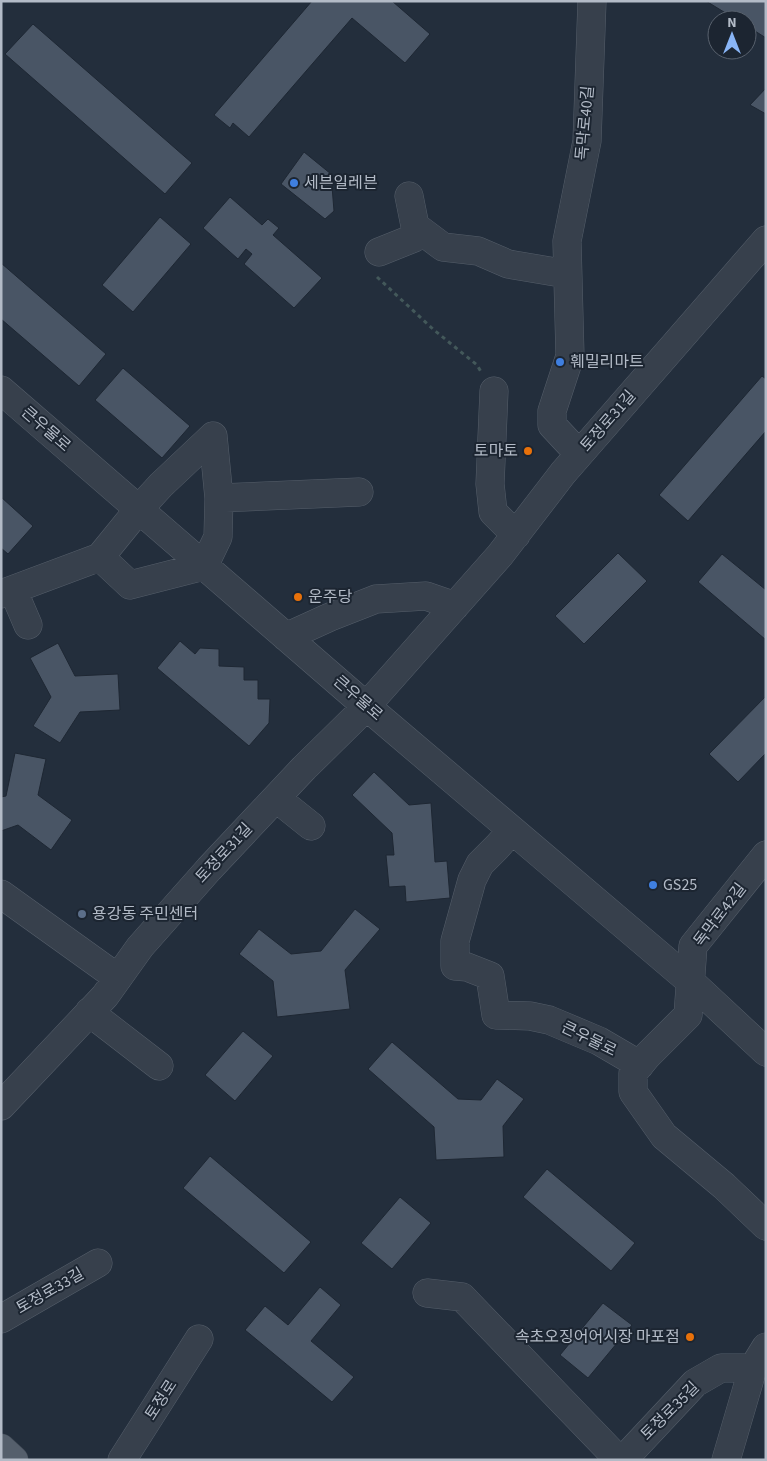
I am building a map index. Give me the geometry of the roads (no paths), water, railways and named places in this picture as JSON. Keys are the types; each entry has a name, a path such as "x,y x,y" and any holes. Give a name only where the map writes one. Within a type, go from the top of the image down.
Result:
{"main road":[{"path":"1,1448 14,1460"}],"street":[{"name":"독막로40길","path":"579,454 552,425 552,411 570,356 567,241 587,141 592,1"},
{"path":"409,196 415,226 443,247 478,251 508,264 567,274"},
{"path":"379,252 414,238 421,231"},
{"name":"토정로31길","path":"1,1106 104,996 140,947 209,869 366,706 500,555 563,472 766,240"},
{"name":"큰우물로","path":"1,390 366,706 691,982 766,1052"},
{"path":"494,391 490,484 493,512 516,535"},
{"path":"28,625 7,592 100,557 161,485 214,436 218,498 218,537 204,566 130,585 100,557"},
{"path":"218,498 359,492"},
{"path":"286,637 376,599 426,596 454,606"},
{"path":"276,798 311,826"},
{"name":"큰우물로","path":"512,830 480,864 472,880 456,941 455,966 467,967 490,976 496,1015 530,1016 549,1020 599,1041 640,1065"},
{"name":"독막로42길","path":"691,982 693,946 766,855"},
{"path":"1,894 118,978"},
{"path":"691,982 688,1015 647,1056 633,1073 633,1092 664,1136 724,1186 766,1226"},
{"path":"89,1012 159,1066"},
{"name":"토정로33길","path":"1,1319 98,1263"},
{"path":"427,1293 462,1297 621,1460"},
{"name":"토정로","path":"122,1460 200,1339"},
{"path":"726,1460 759,1357"},
{"name":"토정로35길","path":"621,1460 695,1383 721,1368 759,1357"}],"place":[{"name":"세븐일레븐","path":"294,183"},
{"name":"훼밀리마트","path":"560,362"},
{"name":"토마토","path":"528,451"},
{"name":"운주당","path":"298,597"},
{"name":"GS25","path":"653,885"},
{"name":"용강동 주민센터","path":"82,914"},
{"name":"속초오징어어시장 마포점","path":"690,1337"}]}
